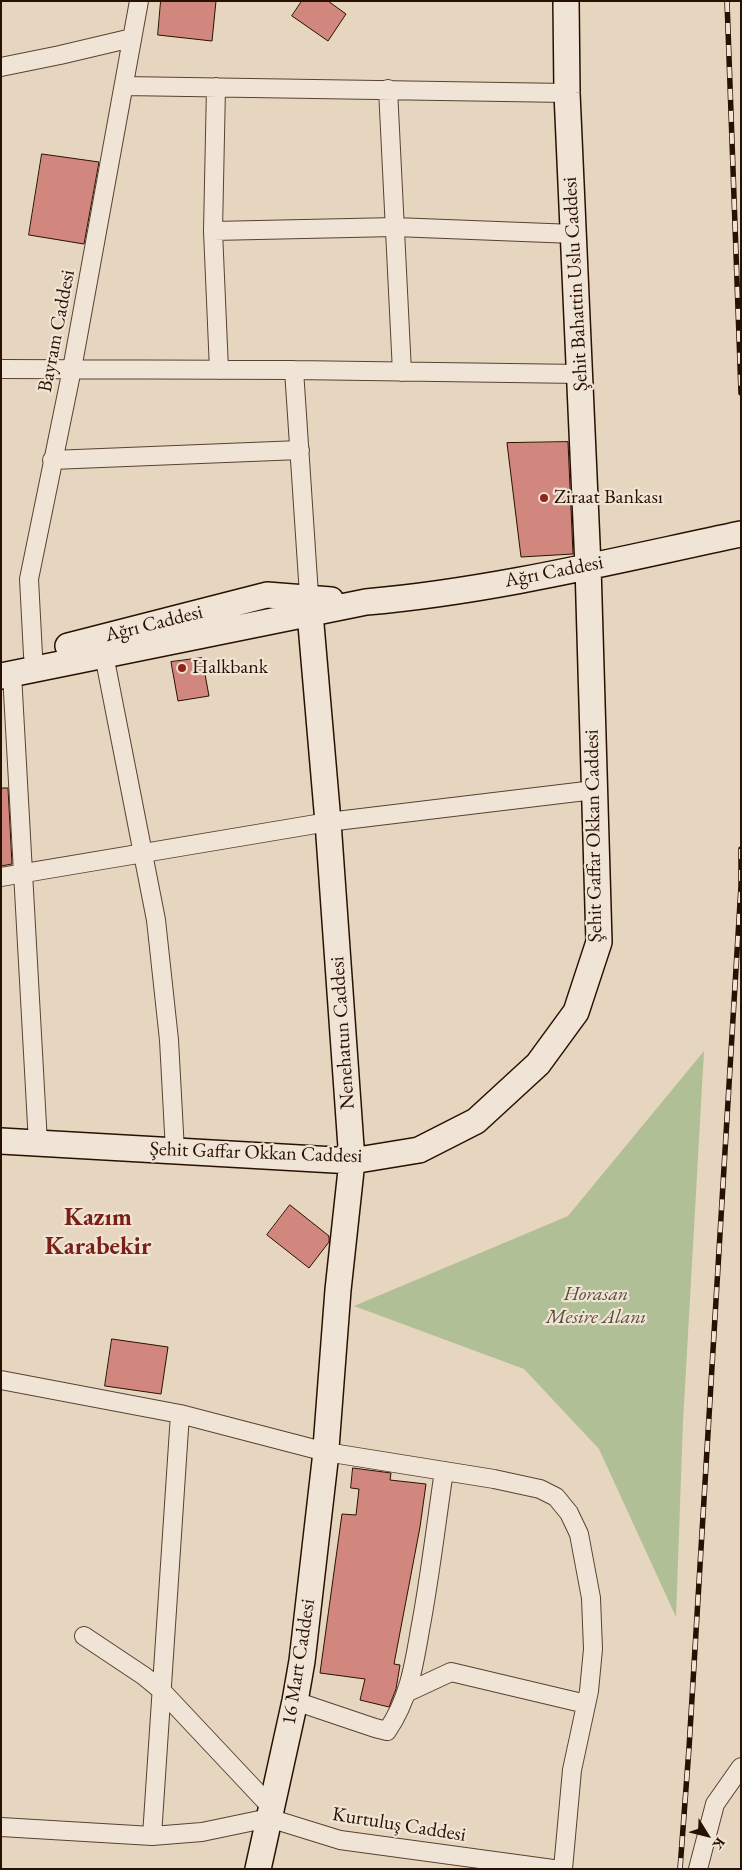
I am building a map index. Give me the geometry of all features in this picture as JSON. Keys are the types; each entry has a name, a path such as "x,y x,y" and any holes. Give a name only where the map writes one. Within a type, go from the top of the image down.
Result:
{"street":[{"name":"Bayram Caddesi","path":"38,1143 23,873 17,667 29,579 72,369 139,1"},
{"name":"Şehit Bahattin Uslu Caddesi","path":"566,1 567,93 588,566"},
{"path":"1,67 132,38"},
{"path":"124,86 567,93"},
{"path":"216,87 213,231 219,370"},
{"path":"388,89 402,372"},
{"path":"213,231 395,228 574,234"},
{"path":"1,369 294,370 580,374"},
{"path":"294,370 310,606"},
{"path":"52,460 300,450"},
{"name":"Ağrı Caddesi","path":"17,667 104,655 310,606 425,597 741,534"},
{"name":"Şehit Gaffar Okkan Caddesi","path":"1,1141 352,1161 419,1150 476,1121 538,1064 576,1012 598,942 588,566"},
{"name":"Ağrı Caddesi","path":"17,667 267,595 310,606"},
{"name":"Nenehatun Caddesi","path":"310,606 328,822 352,1161 338,1290 326,1452"},
{"path":"104,655 156,920 169,1040 175,1151"},
{"path":"1,877 328,822 594,790"},
{"path":"1,1380 180,1414 326,1452 494,1479 540,1489 556,1497 569,1513 579,1534 591,1598 593,1649 586,1704 572,1770 563,1869"},
{"path":"152,1836 180,1414"},
{"name":"16 Mart Caddesi","path":"258,1869 302,1661 326,1452"},
{"path":"295,1701 387,1731 397,1716 408,1692 425,1603 444,1471"},
{"path":"84,1636 144,1676 161,1690 270,1812"},
{"path":"408,1692 451,1672 586,1704"},
{"path":"698,1869 714,1804 741,1766"},
{"name":"Kurtuluş Caddesi","path":"1,1827 152,1836 202,1832 270,1812 340,1840 553,1869"}],"green space":[{"name":"Horasan Mesire Alanı","path":"704,1051 683,1422 676,1617 599,1449 524,1369 354,1306 568,1216"}],"building":[{"path":"161,1 216,1 212,41 158,35"},
{"path":"302,1 328,1 346,14 328,41 292,16"},
{"path":"42,154 99,162 84,244 29,235"},
{"path":"568,442 573,554 521,557 507,443"},
{"path":"202,658 209,696 178,701 171,662"},
{"path":"1,788 8,788 12,864 1,866"},
{"path":"290,1205 329,1236 329,1242 309,1268 267,1235"},
{"path":"112,1339 168,1347 161,1394 105,1386"},
{"path":"353,1468 391,1473 390,1480 426,1484 420,1527 394,1664 400,1665 396,1689 389,1707 360,1700 365,1679 320,1673 342,1514 356,1515 359,1489 351,1488"}],"railway":[{"path":"727,1 741,393"},
{"path":"680,1869 741,886 741,849"}],"place":[{"name":"Ziraat Bankası","path":"544,498"},
{"name":"Halkbank","path":"182,668"}],"district":[{"name":"Kazım Karabekir","path":"98,1232"}]}
